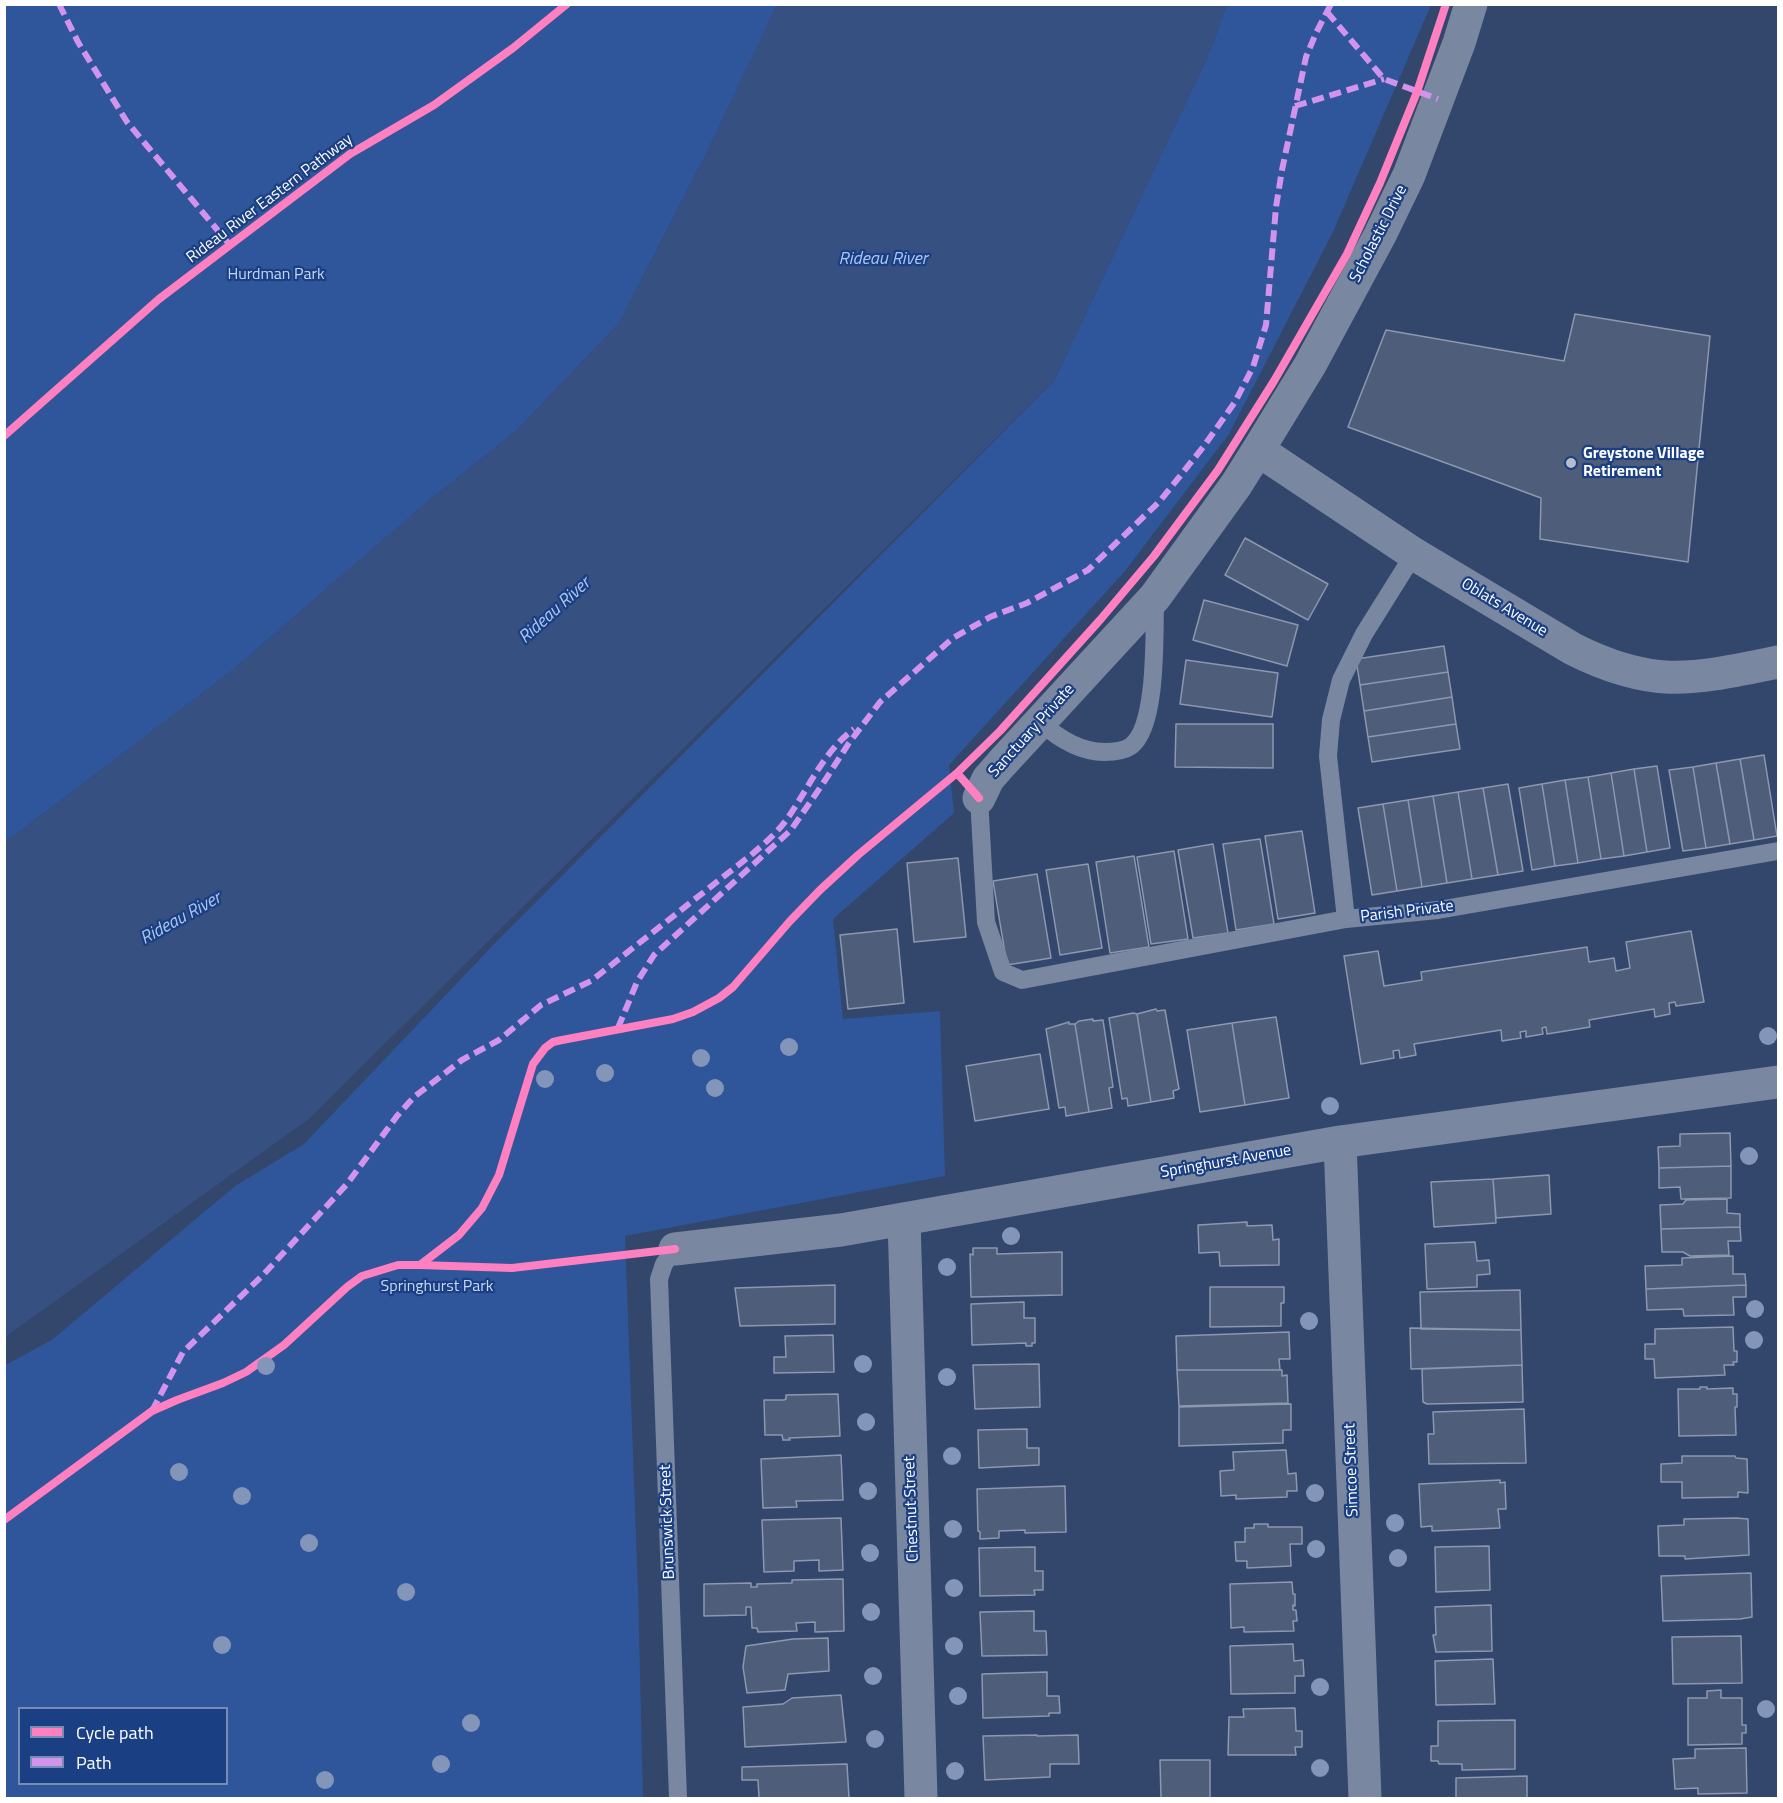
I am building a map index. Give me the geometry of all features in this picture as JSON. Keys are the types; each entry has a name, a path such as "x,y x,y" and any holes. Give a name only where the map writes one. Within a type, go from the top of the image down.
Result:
{"street":[{"name":"Scholastic Drive","path":"1257,450 1310,365 1380,235 1409,175 1459,43 1471,4"},
{"name":"Oblats Avenue","path":"1257,450 1414,554 1600,663 1628,672 1656,677 1684,678 1708,676 1779,662"},
{"name":"Sanctuary Private","path":"979,798 988,779 1155,597 1230,493 1257,450"},
{"name":"Springhurst Avenue","path":"675,1249 841,1230 1340,1142 1779,1082"},
{"name":"Simcoe Street","path":"1340,1142 1365,1798"},
{"name":"Chestnut Street","path":"904,1219 921,1798"}],"lane":[{"name":"Parish Private","path":"1414,554 1364,634 1341,681 1331,720 1329,766 1346,919 1438,910 1779,851"},
{"path":"1040,722 1053,734 1071,744 1094,752 1114,752 1131,746 1142,729 1150,702 1154,662 1155,597"},
{"name":"Sanctuary Private","path":"979,798 986,922 1003,972 1023,980 1346,919"},
{"name":"Brunswick Street","path":"675,1249 664,1264 659,1279 678,1798"}],"green space":[{"name":"Hurdman Park","path":"4,5 777,5 708,150 619,323 517,430 427,502 229,673 5,840"},
{"name":"Springhurst Park","path":"1227,5 1431,5 1333,232 1229,434 1125,571 949,765 954,813 833,919 843,1019 940,1011 945,1176 625,1236 643,1798 5,1798 4,1366 53,1339 235,1186 304,1144 497,941 1054,381 1208,56"}],"water":[{"name":"Rideau River","path":"777,4 1227,5 1208,56 1054,381 309,1119 5,1337 5,840 229,673 427,502 517,430 619,323 708,150"}],"building":[{"name":"Greystone Village Retirement","path":"1575,314 1710,336 1688,562 1540,539 1541,498 1348,427 1386,330 1564,361"},
{"path":"1245,538 1328,584 1308,620 1225,575"},
{"path":"1204,600 1298,625 1287,666 1193,640"},
{"path":"1444,646 1448,672 1360,685 1356,659"},
{"path":"1186,660 1278,673 1272,717 1180,704"},
{"path":"1448,672 1452,697 1364,711 1360,685"},
{"path":"1452,697 1456,724 1368,737 1364,711"},
{"path":"1176,724 1273,724 1273,768 1175,767"},
{"path":"1456,724 1460,749 1372,762 1368,737"},
{"path":"1764,755 1777,836 1754,840 1740,759"},
{"path":"1740,759 1754,840 1730,844 1716,763"},
{"path":"1716,763 1730,844 1706,848 1693,767"},
{"path":"1657,766 1670,848 1647,852 1634,769"},
{"path":"1693,767 1706,848 1683,851 1669,770"},
{"path":"1634,769 1647,852 1624,856 1611,773"},
{"path":"1611,773 1624,856 1601,859 1588,777"},
{"path":"1588,777 1601,859 1578,863 1565,780"},
{"path":"1565,780 1578,863 1555,866 1542,784"},
{"path":"1508,784 1523,871 1498,875 1483,788"},
{"path":"1542,784 1555,866 1532,870 1519,788"},
{"path":"1483,788 1498,875 1472,879 1458,792"},
{"path":"1458,792 1472,879 1447,883 1433,796"},
{"path":"1433,796 1447,883 1422,887 1408,800"},
{"path":"1408,800 1422,887 1397,891 1383,804"},
{"path":"1383,804 1397,891 1372,895 1358,808"},
{"path":"1302,831 1315,913 1278,919 1265,836"},
{"path":"1260,839 1274,924 1236,930 1223,844"},
{"path":"1213,844 1228,933 1193,938 1178,850"},
{"path":"1174,851 1188,939 1151,944 1137,857"},
{"path":"1134,856 1149,947 1110,953 1096,862"},
{"path":"958,858 966,937 914,942 907,863"},
{"path":"1088,864 1102,948 1060,955 1046,870"},
{"path":"1037,874 1051,958 1007,965 993,881"},
{"path":"897,929 904,1003 848,1009 840,935"},
{"path":"1691,931 1704,1002 1676,1006 1675,1002 1669,1003 1670,1014 1655,1017 1654,1009 1589,1020 1590,1027 1547,1034 1546,1027 1542,1028 1543,1034 1526,1037 1526,1031 1520,1032 1521,1038 1502,1041 1501,1030 1414,1044 1416,1055 1400,1058 1399,1050 1393,1051 1394,1058 1361,1064 1344,956 1378,951 1384,986 1422,980 1421,972 1587,947 1589,962 1614,958 1616,971 1630,968 1626,942"},
{"path":"1156,1009 1157,1011 1165,1010 1179,1089 1173,1091 1174,1098 1151,1102 1137,1014"},
{"path":"1137,1014 1151,1102 1128,1106 1127,1098 1122,1099 1109,1018"},
{"path":"1276,1017 1289,1098 1245,1105 1232,1023"},
{"path":"1093,1019 1093,1021 1103,1020 1113,1087 1109,1088 1112,1108 1089,1112 1075,1024 1079,1021"},
{"path":"1069,1022 1069,1024 1075,1024 1089,1112 1066,1116 1065,1107 1059,1108 1046,1029"},
{"path":"1232,1023 1245,1105 1200,1112 1187,1030"},
{"path":"1040,1054 1049,1109 975,1121 966,1066"},
{"path":"1730,1133 1731,1166 1659,1168 1658,1147 1680,1146 1680,1134"},
{"path":"1731,1166 1731,1198 1681,1199 1680,1187 1659,1188 1659,1168"},
{"path":"1549,1175 1551,1214 1496,1218 1493,1179"},
{"path":"1493,1179 1496,1223 1434,1227 1431,1182"},
{"path":"1727,1199 1727,1213 1740,1214 1740,1227 1661,1229 1660,1205 1683,1204 1686,1200"},
{"path":"1247,1222 1247,1226 1272,1225 1273,1240 1279,1239 1279,1265 1220,1266 1219,1252 1199,1253 1198,1225"},
{"path":"1740,1227 1741,1241 1728,1241 1729,1255 1690,1256 1683,1252 1662,1252 1661,1229"},
{"path":"1475,1242 1477,1261 1489,1260 1490,1274 1477,1275 1477,1287 1427,1289 1425,1244"},
{"path":"973,1248 997,1248 997,1254 1062,1252 1062,1295 971,1297 970,1254 973,1255"},
{"path":"1733,1256 1733,1274 1745,1274 1746,1285 1646,1289 1645,1266 1682,1265 1682,1258"},
{"path":"835,1285 835,1324 740,1326 735,1288"},
{"path":"1746,1285 1746,1297 1733,1297 1734,1315 1684,1316 1683,1309 1647,1310 1646,1289"},
{"path":"1210,1287 1284,1287 1281,1326 1210,1327"},
{"path":"1520,1290 1521,1330 1421,1329 1420,1292"},
{"path":"1024,1302 1024,1318 1035,1318 1035,1343 1032,1343 1032,1346 1026,1346 1026,1343 972,1345 971,1304"},
{"path":"1733,1327 1737,1362 1733,1362 1734,1365 1724,1365 1725,1375 1655,1378 1654,1359 1645,1359 1645,1344 1655,1344 1655,1329"},
{"path":"1410,1328 1521,1330 1522,1365 1411,1369"},
{"path":"1289,1332 1290,1359 1279,1359 1280,1370 1177,1370 1176,1336"},
{"path":"833,1335 834,1372 774,1373 774,1357 786,1357 785,1336"},
{"path":"1039,1364 1040,1407 975,1409 973,1365"},
{"path":"1522,1365 1523,1402 1427,1404 1423,1402 1422,1369"},
{"path":"1177,1370 1282,1370 1282,1376 1287,1375 1288,1403 1179,1406"},
{"path":"1700,1387 1733,1388 1733,1394 1737,1394 1736,1435 1679,1436 1678,1389 1700,1389"},
{"path":"838,1394 840,1436 783,1440 782,1435 765,1435 764,1400 784,1400 786,1395"},
{"path":"1291,1404 1291,1430 1283,1430 1283,1443 1179,1446 1179,1407"},
{"path":"1524,1409 1526,1463 1429,1464 1428,1434 1434,1434 1433,1412"},
{"path":"1027,1429 1027,1448 1039,1448 1039,1465 979,1468 978,1430"},
{"path":"1286,1450 1288,1474 1296,1473 1297,1491 1287,1491 1287,1497 1236,1499 1236,1495 1221,1496 1220,1471 1234,1470 1233,1452"},
{"path":"841,1455 843,1500 796,1501 797,1507 763,1508 761,1459"},
{"path":"1682,1456 1735,1456 1747,1459 1748,1493 1738,1492 1738,1497 1682,1498 1682,1482 1661,1482 1661,1464 1682,1463"},
{"path":"1500,1480 1500,1483 1505,1482 1506,1509 1498,1509 1500,1528 1432,1531 1432,1526 1421,1527 1419,1484"},
{"path":"1065,1486 1066,1532 999,1531 999,1538 980,1539 977,1489"},
{"path":"841,1518 843,1570 819,1571 819,1560 794,1561 794,1571 764,1572 762,1520"},
{"path":"1684,1519 1748,1519 1749,1555 1685,1559 1685,1556 1659,1556 1658,1526 1684,1525"},
{"path":"1254,1524 1268,1524 1268,1527 1302,1527 1302,1544 1290,1544 1291,1566 1247,1568 1247,1561 1236,1561 1235,1542 1245,1542 1245,1528 1254,1528"},
{"path":"1489,1546 1490,1590 1436,1592 1435,1547"},
{"path":"1035,1547 1035,1571 1043,1571 1043,1590 1034,1590 1035,1595 980,1596 979,1548"},
{"path":"1751,1573 1752,1617 1663,1621 1661,1576"},
{"path":"843,1579 844,1631 815,1632 815,1622 796,1623 797,1631 758,1632 757,1628 752,1628 751,1607 746,1607 746,1615 704,1616 704,1584 751,1583 751,1587 757,1587 757,1584 792,1583 792,1580"},
{"path":"1292,1582 1293,1594 1295,1594 1293,1610 1296,1610 1297,1621 1293,1621 1294,1631 1244,1632 1244,1627 1231,1628 1230,1584"},
{"path":"1491,1605 1492,1651 1436,1652 1433,1635 1436,1635 1435,1607"},
{"path":"1034,1611 1034,1631 1046,1631 1047,1655 982,1656 980,1612"},
{"path":"1741,1636 1742,1683 1673,1684 1672,1637"},
{"path":"828,1638 829,1671 788,1674 785,1690 747,1693 743,1667 746,1646 793,1639"},
{"path":"1293,1644 1294,1661 1303,1660 1304,1676 1295,1676 1295,1693 1231,1694 1230,1646"},
{"path":"1493,1659 1495,1704 1436,1705 1435,1661"},
{"path":"1047,1672 1047,1696 1059,1696 1060,1713 1049,1713 1049,1716 983,1718 982,1674"},
{"path":"1721,1690 1721,1698 1742,1698 1742,1725 1746,1725 1746,1733 1742,1733 1742,1744 1688,1745 1688,1698 1707,1698 1707,1691"},
{"path":"841,1695 846,1742 745,1747 743,1707 783,1704 792,1698"},
{"path":"1295,1708 1296,1731 1302,1731 1302,1747 1295,1747 1296,1755 1228,1755 1229,1717 1244,1717 1243,1709"},
{"path":"1515,1720 1515,1769 1462,1770 1462,1764 1439,1764 1438,1761 1431,1761 1431,1746 1438,1746 1438,1721"},
{"path":"1078,1735 1079,1764 1050,1764 1050,1777 985,1780 983,1736"},
{"path":"1746,1748 1747,1793 1698,1794 1698,1788 1675,1789 1673,1759 1695,1758 1695,1749"},
{"path":"1160,1760 1210,1760 1210,1798 1161,1798"},
{"path":"847,1764 849,1798 759,1798 758,1780 742,1780 742,1767"},
{"path":"1527,1776 1527,1798 1456,1798 1456,1778"}],"marked path":[{"path":"59,4 78,42 127,122 230,245"},
{"path":"618,1028 637,982 654,955 791,830 849,743 880,702 953,638 990,617 1027,603 1088,570 1160,501 1204,446 1235,402 1253,367 1266,325 1276,207 1282,170 1306,57 1331,4"},
{"path":"1327,12 1384,79 1438,99"},
{"path":"1295,106 1384,79"},
{"path":"152,1411 183,1352 263,1275 347,1184 397,1116 414,1097 462,1060 499,1040 541,1005 591,981 751,855 783,824 825,759 854,729"}],"cycle path":[{"name":"Rideau River Eastern Pathway","path":"4,436 159,299 350,154 434,105 513,48 567,4"},
{"path":"957,773 1000,731 1100,620 1154,556 1218,470 1274,381 1347,254 1380,183 1417,92 1446,4"},
{"path":"4,1520 152,1411 246,1372 284,1345 362,1276 398,1265 420,1265 459,1235 482,1208 499,1175 533,1064 545,1048 553,1042 673,1019 693,1012 719,998 733,987 820,890 858,855 957,773 979,798"},
{"path":"420,1265 512,1268 675,1249"}],"place":[{"name":"Greystone Village Retirement","path":"1571,463"}]}
